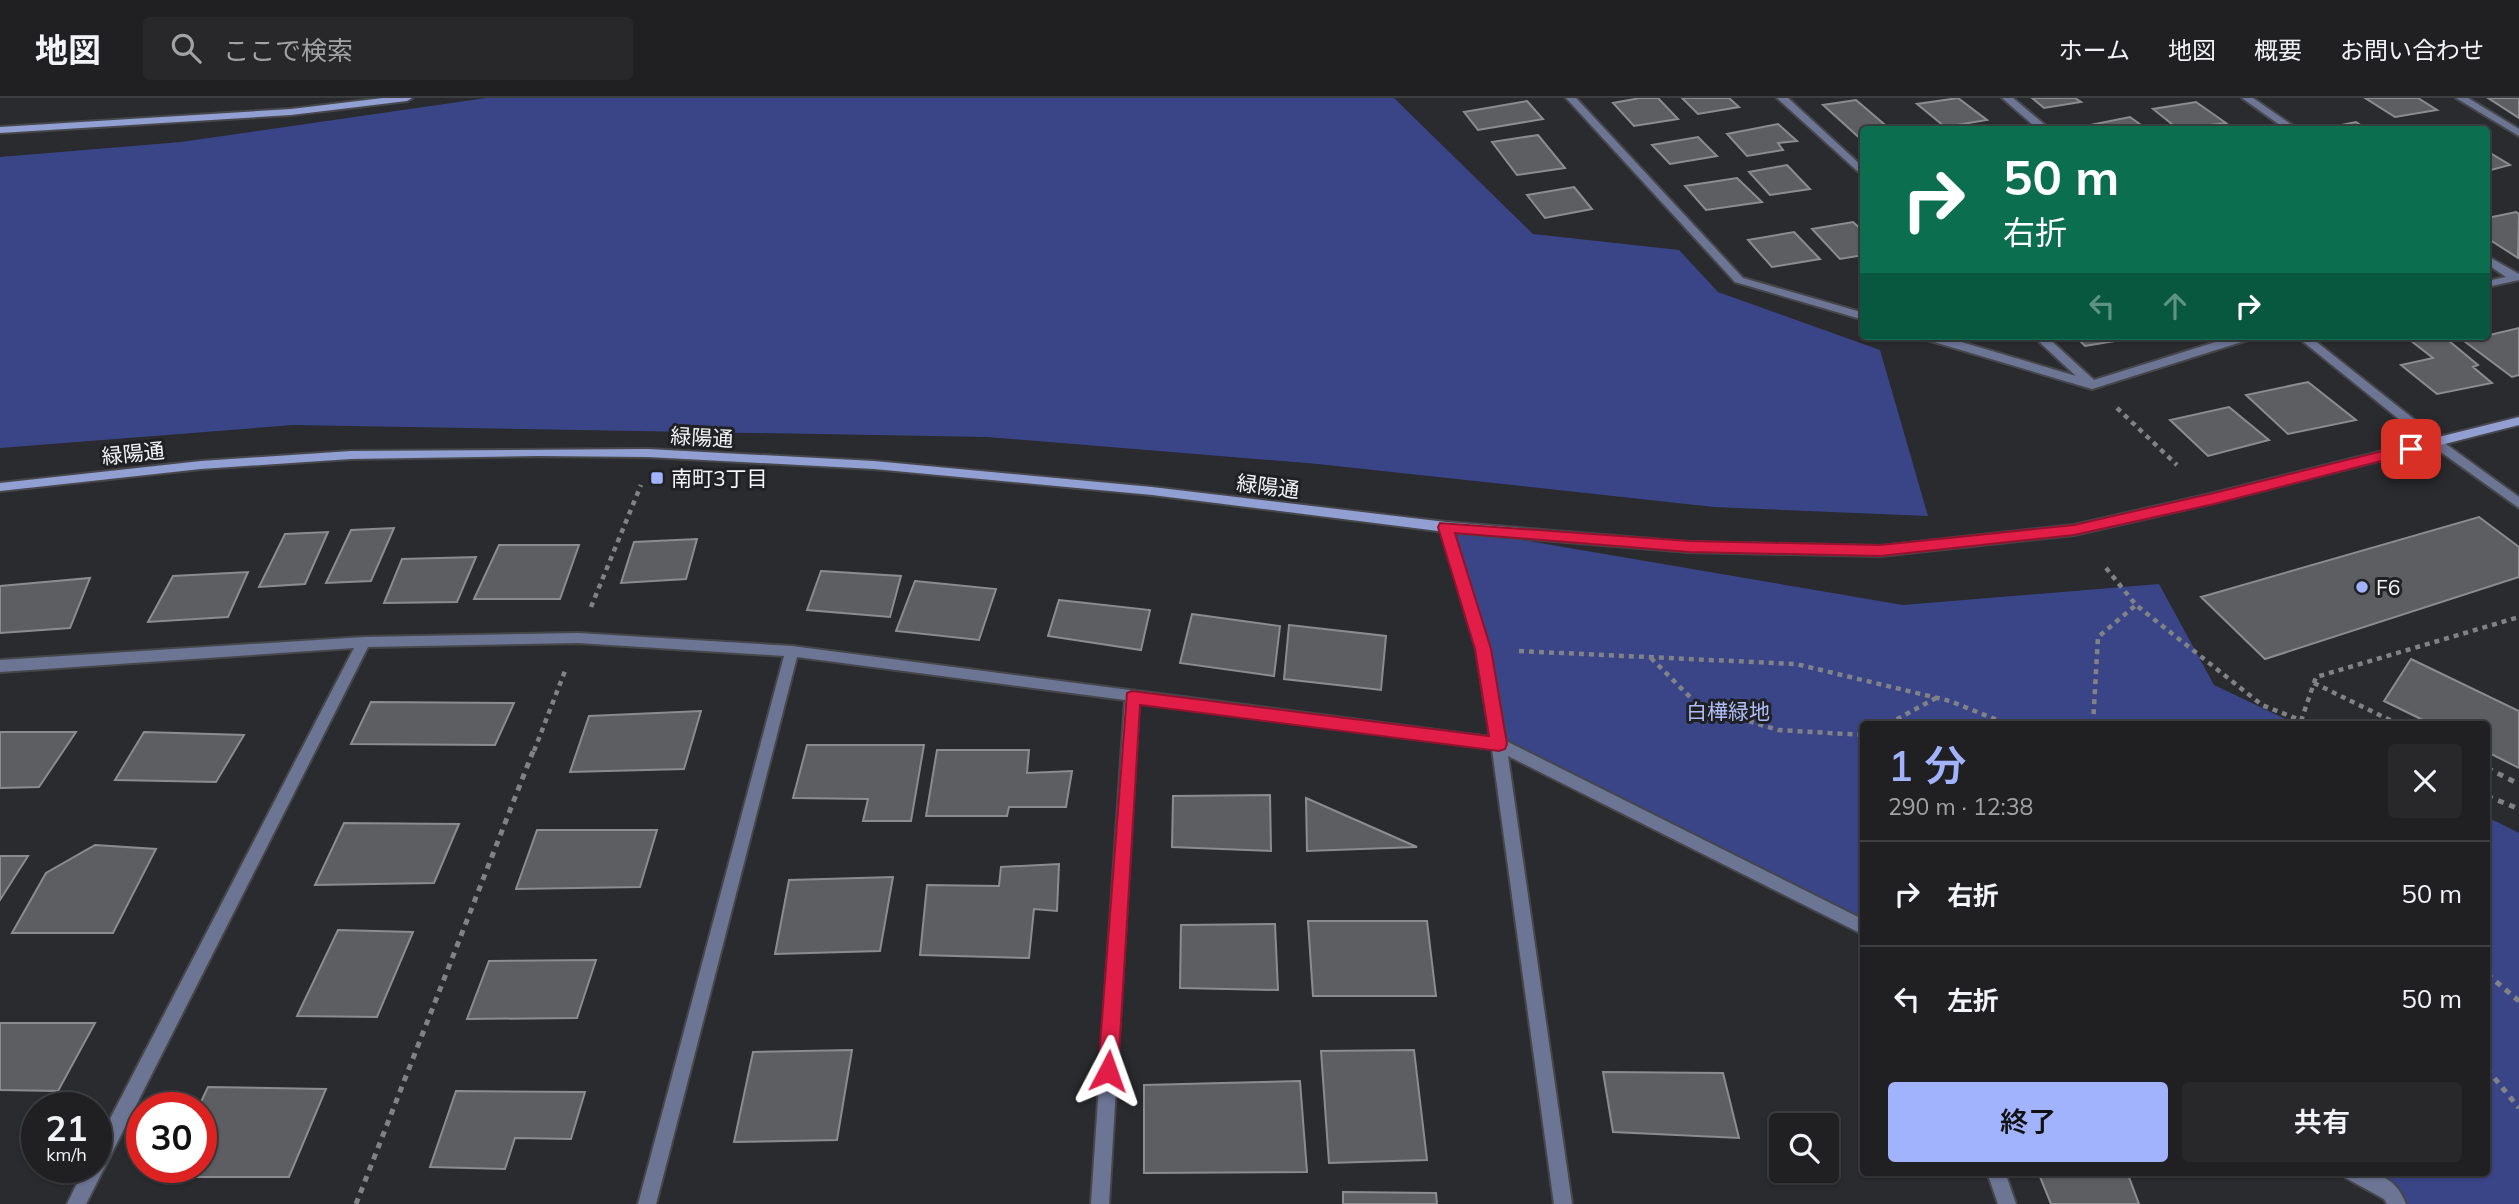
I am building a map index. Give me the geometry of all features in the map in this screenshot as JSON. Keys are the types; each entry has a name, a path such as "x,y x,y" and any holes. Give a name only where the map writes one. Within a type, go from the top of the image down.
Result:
{"street":[{"path":"0,130 291,112 407,98"},
{"path":"1571,98 1739,280 1860,316"},
{"path":"1782,98 1860,170"},
{"path":"2007,98 2041,126"},
{"path":"2247,98 2288,126"},
{"path":"2461,98 2519,133"},
{"path":"2490,261 2517,278"},
{"path":"2490,283 2517,278"},
{"path":"1942,340 2092,384 2234,340"},
{"path":"2043,340 2092,384"},
{"path":"2307,340 2435,442 2519,503"},
{"name":"緑陽通","path":"0,486 201,464 351,455 648,453 887,466 1152,491 1446,527 1689,547 1880,551 2074,530 2214,498 2519,421"},
{"path":"1446,527 1483,649 1499,744 1563,1204"},
{"path":"1,667 364,642 578,638 792,651 1132,698 1499,744 1860,926"},
{"path":"112,1135 364,642"},
{"path":"647,1204 792,651"},
{"path":"1100,1204 1132,698"},
{"path":"1997,1176 2007,1204"},
{"path":"2360,1176 2391,1192 2397,1204"},
{"path":"76,1204 87,1183"}],"path":[{"path":"2092,384 2177,465"},
{"path":"356,1204 578,638 641,485"},
{"path":"2106,568 2136,605 2262,705 2301,721 2316,677 2519,617"},
{"path":"2093,721 2098,638 2136,605"},
{"path":"1483,649 1796,664 1938,698 1999,721"},
{"path":"1650,657 1699,706 1779,730 1860,734"},
{"path":"2314,683 2392,721"},
{"path":"1894,721 1938,698"},
{"path":"2490,770 2519,784"},
{"path":"2490,797 2519,809"},
{"path":"2490,977 2519,1001"},
{"path":"2490,1073 2519,1108"}],"green space":[{"path":"486,98 1394,98 1533,234 1679,250 1718,292 1880,350 1928,516 1714,507 1318,464 987,437 293,425 0,448 0,157 181,142"},
{"name":"白樺緑地","path":"1446,527 1903,605 2159,584 2214,685 2290,721 1860,721 1860,926 1499,744 1483,649"},
{"path":"2490,818 2519,833 2519,1204 2397,1204 2356,1176 2490,1176"}],"building":[{"path":"1658,98 1678,119 1634,126 1613,103"},
{"path":"1682,98 1729,98 1739,107 1698,114"},
{"path":"1958,98 1987,120 1944,126 1917,104"},
{"path":"2032,98 2075,98 2081,102 2044,108"},
{"path":"2365,98 2418,98 2437,110 2395,117"},
{"path":"2488,98 2519,98 2519,118"},
{"path":"1856,100 1886,126 1860,126 1860,138 1823,105"},
{"path":"1527,101 1543,119 1478,130 1464,112"},
{"path":"2196,102 2226,123 2174,126 2153,109"},
{"path":"2130,117 2142,126 2091,126"},
{"path":"2356,122 2362,126 2337,126"},
{"path":"1778,124 1797,141 1778,143 1783,150 1747,156 1727,134"},
{"path":"1538,135 1565,168 1517,175 1492,142"},
{"path":"1698,137 1717,156 1670,164 1652,145"},
{"path":"2490,153 2510,165 2490,170"},
{"path":"1787,165 1810,189 1770,195 1749,172"},
{"path":"1737,178 1762,202 1706,210 1685,186"},
{"path":"1574,187 1592,209 1545,218 1527,195"},
{"path":"2516,212 2519,214 2518,258 2490,240 2490,217"},
{"path":"1853,222 1860,228 1860,256 1840,259 1812,229"},
{"path":"1794,232 1820,259 1772,267 1748,240"},
{"path":"2519,328 2519,375 2512,377 2464,341 2490,340 2490,335"},
{"path":"2079,340 2122,340 2085,346"},
{"path":"2410,340 2448,340 2478,365 2473,367 2492,383 2437,394 2401,365 2433,358"},
{"path":"2308,382 2356,420 2288,434 2246,395"},
{"path":"2229,407 2269,440 2208,456 2170,420"},
{"name":"F6","path":"2479,517 2519,547 2519,577 2265,659 2201,597"},
{"path":"394,528 371,581 326,583 351,530"},
{"path":"328,532 305,584 259,587 285,534"},
{"path":"697,539 686,579 621,583 634,542"},
{"path":"499,545 579,545 560,599 474,599"},
{"path":"476,557 457,602 384,603 402,559"},
{"path":"821,571 901,576 890,617 807,610"},
{"path":"248,572 228,617 148,622 173,576"},
{"path":"90,578 70,628 0,633 0,586"},
{"path":"915,581 996,589 979,640 896,631"},
{"path":"1059,600 1150,610 1141,650 1048,636"},
{"path":"1192,614 1280,626 1274,676 1180,663"},
{"path":"1289,625 1386,636 1381,690 1284,679"},
{"path":"2411,659 2519,711 2519,768 2490,754 2490,721 2425,721 2384,701"},
{"path":"371,702 514,703 495,745 351,744"},
{"path":"701,711 684,769 570,772 589,716"},
{"path":"0,732 76,732 39,787 0,788"},
{"path":"144,732 244,735 216,782 115,780"},
{"path":"807,745 924,745 911,821 863,821 868,799 793,798"},
{"path":"937,750 1029,750 1027,773 1072,771 1066,807 1009,807 1007,816 926,816"},
{"path":"1270,795 1271,851 1172,847 1173,796"},
{"path":"1306,798 1417,847 1307,851"},
{"path":"344,823 459,824 434,883 315,885"},
{"path":"537,830 657,830 640,887 516,889"},
{"path":"95,845 156,849 113,933 12,933 46,873"},
{"path":"0,856 28,856 0,900"},
{"path":"1059,864 1057,911 1034,909 1029,958 920,955 927,885 999,886 1001,867"},
{"path":"893,877 880,951 775,954 789,880"},
{"path":"1308,921 1427,921 1436,996 1313,996"},
{"path":"1275,924 1278,990 1180,988 1181,925"},
{"path":"338,930 413,932 377,1017 297,1016"},
{"path":"596,960 577,1018 467,1019 489,961"},
{"path":"0,1023 95,1023 58,1091 0,1090"},
{"path":"852,1050 837,1140 734,1142 753,1052"},
{"path":"1414,1050 1427,1160 1329,1163 1321,1051"},
{"path":"1603,1072 1723,1073 1739,1138 1613,1132"},
{"path":"1300,1081 1307,1172 1144,1173 1144,1085"},
{"path":"208,1087 326,1089 289,1177 217,1177 217,1092 206,1092"},
{"path":"456,1091 585,1092 571,1139 515,1138 505,1169 430,1167"},
{"path":"2040,1176 2128,1176 2139,1204 2051,1204"},
{"path":"1343,1192 1436,1193 1437,1204 1343,1204"}],"place":[{"name":"南町3丁目","path":"657,478"},
{"name":"F6","path":"2362,587"}],"route":[{"path":"1108,1071 1132,698 1499,744 1483,649 1446,527 1689,547 1880,551 2074,530 2411,449"}]}
